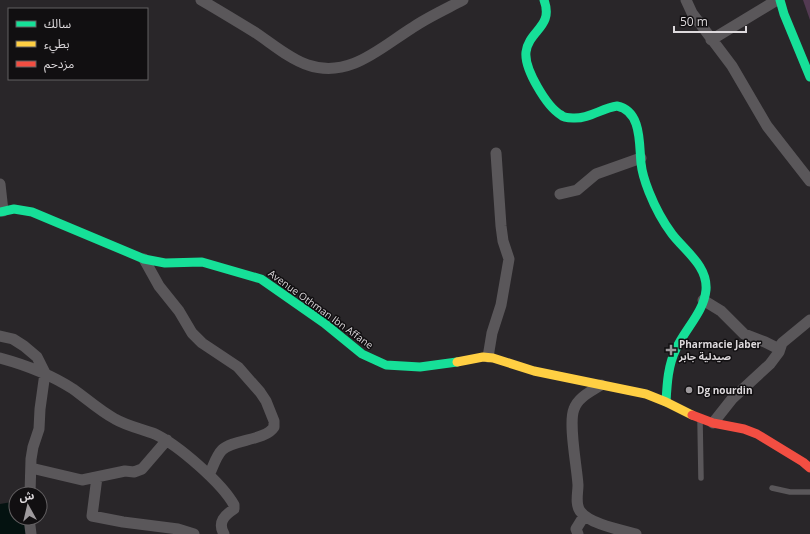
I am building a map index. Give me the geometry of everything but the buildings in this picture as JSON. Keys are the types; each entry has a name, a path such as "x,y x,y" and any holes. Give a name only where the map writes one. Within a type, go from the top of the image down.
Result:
{"street":[{"path":"202,0 296,60 324,69 334,69 362,61 413,27 463,0"},
{"path":"212,0 225,14"},
{"path":"544,0 547,11 545,18 535,36 529,43 526,51 529,70 538,86 548,101 559,114 564,117 582,117 617,106 630,112 635,122 640,142 641,158 646,185 660,215 672,235 693,258 702,273 705,282 706,290 703,300 692,322 676,347 672,357 666,402"},
{"path":"686,0 692,13 732,66 767,126 810,181"},
{"path":"711,40 778,0 810,77"},
{"path":"488,358 492,333 503,298 509,259 503,241 501,226 496,153"},
{"path":"560,194 577,190 596,174 641,158"},
{"path":"0,184 2,211"},
{"name":"Avenue Othman Ibn Affane","path":"2,211 14,208 24,209 144,259 165,263 202,262 261,279 324,323 362,354 386,365 420,367 447,364 483,357 505,361 534,371 646,394 713,423 744,429 757,434 803,462 810,468"},
{"path":"144,259 159,286 179,311 192,332 202,343 238,367 264,397 274,421 274,427 268,433 225,448 219,454 209,475"},
{"path":"703,300 721,311 744,334 779,349"},
{"path":"713,423 732,399 770,364 782,343 810,320"},
{"path":"0,336 13,339 24,346 37,357 45,373 39,429 33,447 30,486"},
{"path":"0,358 45,373 117,420 155,434 181,450 209,475 235,506 234,509 222,520 221,526 224,534"},
{"path":"601,385 578,402 572,415 572,430 578,485 577,507 584,516 589,519 610,527 636,534"},
{"path":"31,468 82,480 126,471 134,472 142,469 167,440"},
{"path":"97,477 92,516 178,529 194,534"},
{"path":"578,534 576,529 584,516"}],"lane":[{"path":"700,418 701,478"},
{"path":"772,488 790,492 810,492"}],"shaded area":[{"path":"803,0 810,0 810,20"},
{"path":"8,503 8,526 32,526 34,534 0,534 0,504"}],"traffic: fast":[{"path":"544,0 546,16 540,28 531,38 526,52 526,59 529,68 543,96 555,111 565,117 585,117 617,106 625,109 631,114 638,129 643,174 654,203 662,219 677,240 700,266 706,281 705,298 702,306 673,355 668,375 666,402"},
{"path":"780,0 784,14 810,77"},
{"path":"0,212 14,209 32,212 144,259 165,263 202,262 261,279 324,323 362,354 386,365 420,367 457,362"}],"traffic: slow":[{"path":"457,362 483,357 493,358 534,371 646,394 692,415"}],"traffic: jam":[{"path":"692,415 713,423 744,429 757,434 803,462 810,468"}],"place":[{"name":"Pharmacie Jaber صيدلية جابر","path":"671,350"},
{"name":"Dg nourdin","path":"689,390"}]}
